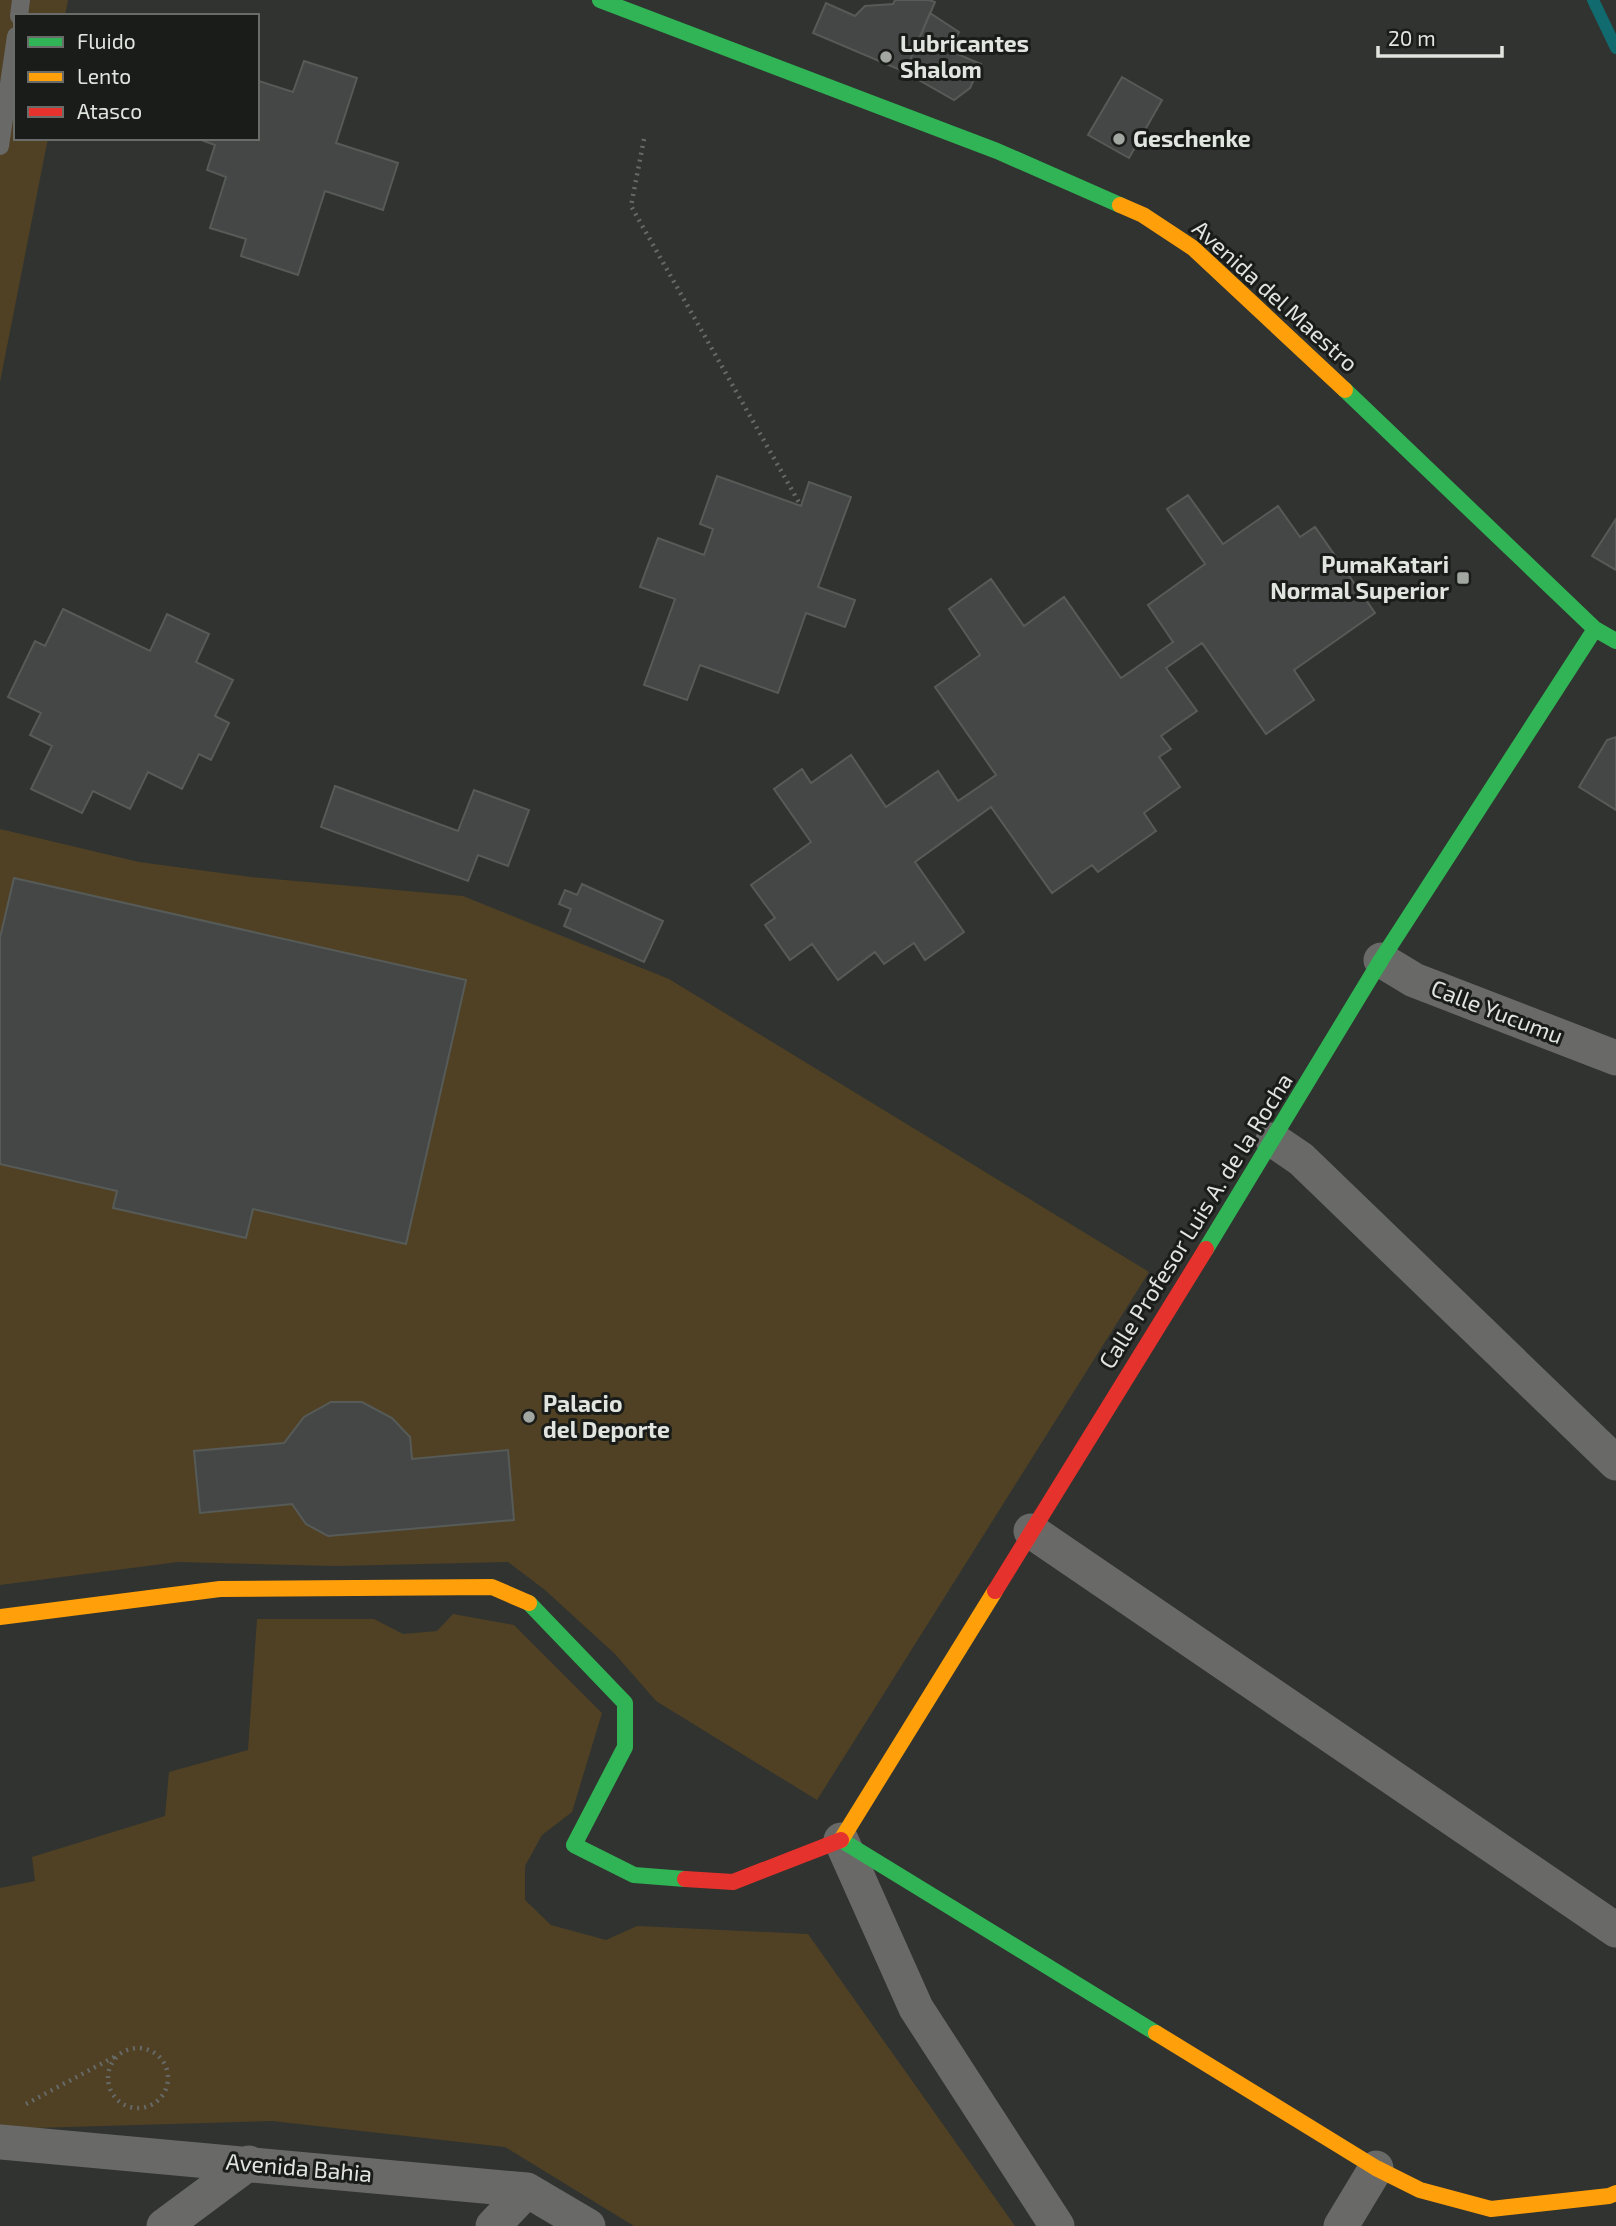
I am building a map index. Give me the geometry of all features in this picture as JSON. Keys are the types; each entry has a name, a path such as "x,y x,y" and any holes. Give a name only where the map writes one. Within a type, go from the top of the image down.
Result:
{"street":[{"name":"Avenida del Maestro","path":"600,0 997,151 1143,215 1193,248 1595,629 1616,641"},
{"name":"Calle Profesor Luis A. de la Rocha","path":"841,1840 1381,960 1595,629"},
{"name":"Calle Yucumu","path":"1381,960 1414,981 1616,1058"},
{"path":"1273,1140 1301,1158 1616,1462"},
{"path":"1031,1531 1616,1930"},
{"path":"0,1617 220,1589 492,1587 527,1601 625,1703 625,1747 574,1845 634,1875 733,1882 841,1840"},
{"path":"841,1840 1376,2168 1420,2190 1491,2208 1609,2196 1616,2193"},
{"path":"841,1840 916,2008 1057,2226"},
{"name":"Avenida Bahia","path":"0,2143 249,2163 527,2190 588,2226"},
{"path":"164,2226 249,2163"},
{"path":"1341,2226 1376,2168"},
{"path":"494,2226 527,2190"}],"lane":[{"path":"0,146 14,50"}],"path":[{"path":"644,139 631,206 801,506"},
{"path":"19,2107 121,2053 129,2049 139,2048 149,2050 163,2062 167,2072 167,2082 159,2099 141,2108 131,2108 114,2097 107,2078 113,2060 121,2053"}],"shaded area":[{"path":"0,0 68,0 65,14 14,14 14,140 48,140 0,382"},
{"name":"Palacio del Deporte","path":"0,829 139,862 251,877 463,896 669,979 1149,1272 817,1800 656,1701 615,1654 545,1590 508,1562 336,1566 178,1562 0,1585"},
{"path":"453,1614 514,1625 602,1713 572,1812 542,1835 525,1866 525,1900 551,1925 606,1940 637,1926 808,1934 1015,2226 634,2226 505,2147 272,2121 0,2129 0,1888 35,1881 32,1857 165,1816 169,1772 248,1750 257,1619 374,1619 403,1634 437,1631"}],"building":[{"path":"895,0 935,2 905,72 813,33 826,3 855,16 865,6 893,4"},
{"path":"930,13 959,32 950,51 981,64 970,88 954,100 905,72"},
{"path":"304,61 357,78 336,143 398,163 383,210 325,191 298,275 241,256 246,239 210,228 226,177 207,170 215,145 201,140 259,140 259,81 293,92"},
{"path":"1122,77 1162,100 1129,158 1088,135"},
{"path":"717,476 801,506 809,482 851,497 818,587 855,600 845,627 806,613 778,693 700,665 687,700 644,685 675,599 640,587 658,538 704,555 713,529 700,524"},
{"path":"1188,495 1223,544 1278,506 1300,537 1315,527 1375,613 1294,670 1314,700 1266,734 1202,643 1166,668 1197,711 1161,736 1171,749 1159,757 1180,787 1144,813 1156,831 1098,872 1092,865 1052,893 991,807 915,862 964,932 925,960 914,943 884,964 875,952 838,980 812,944 790,960 765,925 775,918 751,885 811,842 774,789 802,769 811,783 851,755 886,807 938,771 958,801 996,775 935,687 980,655 949,609 991,579 1024,626 1064,597 1121,678 1173,642 1148,605 1205,564 1167,509"},
{"path":"1616,519 1616,570 1592,556"},
{"path":"63,609 150,651 167,614 209,634 196,662 233,680 215,716 229,723 211,760 199,754 182,789 148,772 130,809 93,791 82,813 31,789 52,746 30,735 41,713 8,697 35,641 45,646"},
{"path":"1616,737 1616,810 1579,787 1607,740"},
{"path":"335,786 458,831 474,790 529,810 508,866 478,855 468,881 321,827"},
{"path":"14,878 466,980 406,1244 253,1209 246,1238 113,1208 117,1191 0,1164 0,938"},
{"path":"582,884 663,921 644,962 564,926 571,909 559,904 565,890 577,895"},
{"path":"331,1402 362,1402 392,1418 410,1437 412,1459 508,1450 514,1520 328,1536 306,1524 292,1504 200,1513 194,1451 284,1443 304,1417"}],"waterway":[{"path":"1593,0 1616,48"}],"traffic: fast":[{"path":"600,0 997,151 1120,205"},
{"path":"1345,390 1595,629 1616,641"},
{"path":"1206,1249 1381,960 1595,629"},
{"path":"529,1603 625,1703 625,1747 574,1845 634,1875 685,1879"},
{"path":"841,1840 1156,2033"}],"traffic: slow":[{"path":"1120,205 1143,215 1193,248 1345,390"},
{"path":"0,1617 220,1589 492,1587 529,1603"},
{"path":"841,1840 995,1591"},
{"path":"1156,2033 1376,2168 1420,2190 1491,2209 1616,2193"}],"traffic: jam":[{"path":"995,1591 1206,1249"},
{"path":"685,1879 733,1882 841,1840"}],"place":[{"name":"Lubricantes Shalom","path":"886,57"},
{"name":"Geschenke","path":"1119,139"},
{"name":"PumaKatari Normal Superior","path":"1463,578"},
{"name":"Palacio del Deporte","path":"529,1417"}]}
